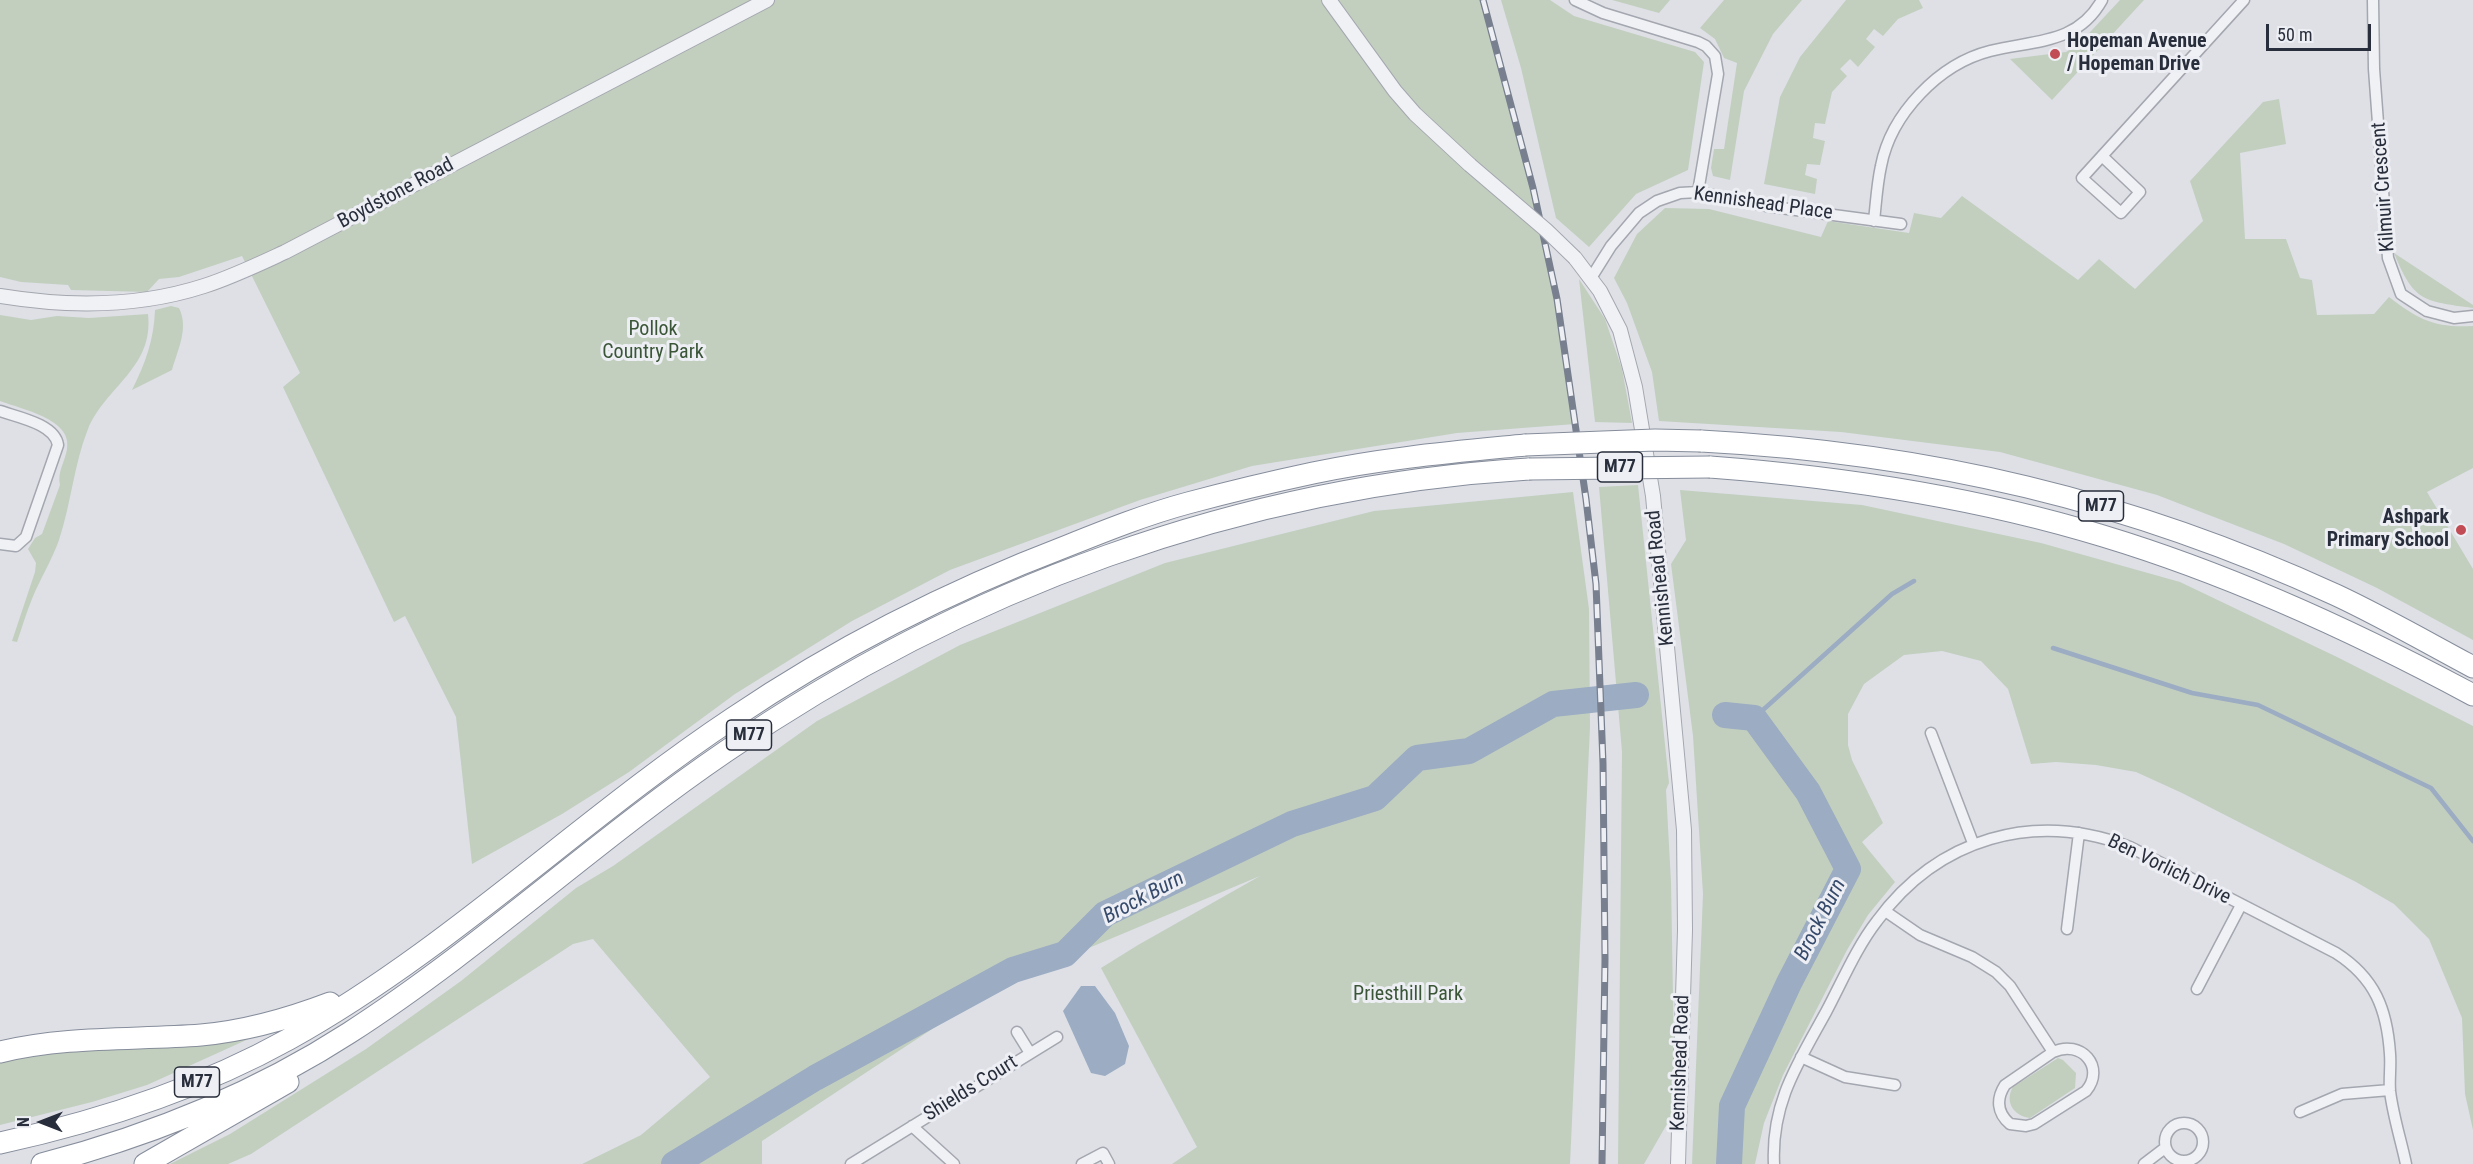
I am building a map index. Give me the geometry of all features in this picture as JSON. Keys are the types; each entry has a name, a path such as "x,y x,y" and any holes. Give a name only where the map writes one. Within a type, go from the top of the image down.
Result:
{"highway":[{"name":"M77","path":"0,1143 98,1119 193,1084 289,1039 377,984 441,939 687,749 802,673 910,613 1000,572 1096,534 1186,504 1316,472 1439,453 1525,445 1655,440 1755,444 1900,460 2005,481 2111,509 2204,540 2328,592 2473,667"},
{"name":"M77","path":"42,1164 134,1136 229,1097 345,1035 402,998 724,752 835,682 937,627 1043,579 1087,562 1218,521 1303,500 1456,474 1529,469 1710,468 1790,474 1927,493 2015,512 2096,534 2180,561 2323,619 2473,695"},
{"path":"0,1052 58,1042 202,1035 259,1027 287,1019 377,984"},
{"path":"144,1164 305,1072 402,998"}],"street":[{"name":"Boydstone Road","path":"0,296 40,302 112,302 151,298 214,282 285,252 767,0"},
{"name":"Kennishead Road","path":"1329,0 1402,99 1440,139 1546,230 1575,258 1591,278 1620,330 1639,409 1653,496 1676,722 1684,830 1686,882 1678,1164"},
{"path":"1575,0 1603,14 1691,39 1706,46 1715,56 1718,74 1698,192"},
{"path":"1874,221 1881,164 1901,119 1929,83 1970,57 2065,36 2085,22 2102,0"},
{"path":"2102,156 2140,192 2121,213 2082,178 2102,156 2244,0"},
{"name":"Kilmuir Crescent","path":"2373,0 2374,69 2388,258 2402,294 2427,311 2454,318 2473,316"},
{"name":"Kennishead Place","path":"1591,278 1611,246 1639,213 1657,201 1680,193 1698,192 1766,206 1901,224"},
{"path":"0,411 49,430 57,439 58,445 26,537 16,546 0,544"},
{"path":"1931,733 1973,843"},
{"name":"Ben Vorlich Drive","path":"1774,1164 1774,1134 1778,1109 1801,1057 1867,935 1901,891 1921,873 1973,843 2024,832 2049,830 2106,837 2130,847 2336,953 2359,969 2379,998 2385,1015 2390,1056 2390,1090 2406,1164"},
{"path":"2067,929 2079,833"},
{"path":"2197,989 2241,904"},
{"path":"1885,911 1920,935 1972,957 1996,972 2023,1004 2053,1052"},
{"name":"Shields Court","path":"1017,1032 1030,1053"},
{"name":"Shields Court","path":"851,1164 1057,1038"},
{"path":"2070,1047 2084,1053 2092,1068 2091,1084 2086,1091 2034,1124 2026,1126 2010,1124 1999,1108 2000,1093 2005,1085 2053,1052 2070,1047"},
{"path":"1801,1057 1845,1077 1895,1084"},
{"path":"2300,1112 2342,1094 2390,1090"},
{"name":"Shields Court","path":"912,1126 954,1164"},
{"path":"2144,1164 2165,1148"},
{"path":"1082,1164 1103,1153 1109,1164"}],"green space":[{"name":"Pollok Country Park","path":"0,0 1483,0 1533,188 1557,299 1575,424 1457,433 1252,466 1140,500 950,570 852,621 735,694 629,772 562,814 472,864 456,717 405,616 394,622 283,387 300,373 242,256 179,277 159,279 147,292 71,290 68,285 21,282 0,277"},
{"path":"1501,0 1550,0 1574,16 1695,52 1704,62 1688,170 1636,194 1589,247 1556,218 1521,68"},
{"path":"1612,0 1670,0 1659,13"},
{"path":"1724,0 1802,0 1773,34 1744,91 1730,180 1713,176 1711,168 1714,149 1724,149 1737,63 1724,58 1715,39 1700,28"},
{"path":"1846,0 1919,0 1923,8 1898,19 1883,36 1874,29 1866,39 1875,47 1858,67 1850,59 1840,69 1847,76 1832,92 1825,124 1815,123 1813,138 1825,141 1820,165 1807,164 1805,175 1817,179 1815,194 1764,184 1780,97 1800,57"},
{"path":"2120,0 2144,0 2052,100 2010,59 2066,52 2078,45"},
{"path":"2279,99 2286,144 2240,153 2245,239 2286,239 2300,278 2312,280 2317,315 2374,314 2389,297 2409,312 2428,321 2448,326 2473,326 2473,468 2427,492 2473,569 2473,640 2377,588 2284,544 2157,495 2000,452 1841,432 1659,421 1652,372 1627,303 1614,278 1637,234 1665,208 1709,209 1821,237 1828,221 1909,233 1914,213 1941,218 1962,196 2078,280 2099,259 2135,289 2203,221 2190,181 2263,102"},
{"path":"2394,253 2473,305 2473,308 2442,303 2422,296 2408,281"},
{"path":"1579,279 1605,319 1622,369 1632,423 1595,422"},
{"path":"171,306 179,308 183,323 183,331 172,370 132,390 148,352 155,310"},
{"path":"148,314 148,333 144,349 127,376 96,414 88,429 79,456 59,540 32,599 17,642 12,641 35,572 36,563 28,549 35,538 42,534 60,485 67,439 62,430 44,417 0,401 0,315 31,320 57,316 89,318"},
{"path":"1638,485 1669,783 1666,790 1671,882 1675,1110 1644,1164 1618,1164 1622,752 1599,487"},
{"path":"1680,490 1862,505 2041,543 2180,582 2337,657 2473,726 2473,1130 2465,1094 2462,1018 2429,939 2394,904 2356,882 2136,772 2096,765 2056,762 2031,764 2008,689 1981,661 1942,651 1904,655 1864,684 1848,714 1848,745 1852,760 1883,823 1862,842 1895,882 1868,915 1847,950 1783,1075 1764,1123 1755,1164 1692,1164 1703,894 1693,736 1671,564 1686,540"},
{"name":"Priesthill Park","path":"1573,492 1589,609 1590,727 1570,1164 1172,1164 1197,1147 1101,968 1260,876 996,987 762,1141 762,1164 582,1164 641,1135 710,1077 593,939 573,944 251,1154 228,1164 170,1164 230,1134 366,1049 461,981 576,888 613,866 817,721 960,645 1165,563 1374,511"},
{"path":"253,1037 147,1085 92,1102 0,1125 0,1060 45,1054"},
{"path":"2058,1058 2076,1073 2075,1088 2030,1118 2015,1111 2010,1103 2010,1093 2013,1087"}],"water":[{"path":"1081,986 1095,986 1115,1013 1129,1046 1125,1064 1105,1076 1091,1073 1063,1011"}],"waterway":[{"path":"1754,718 1892,594 1914,581"},
{"path":"2053,648 2192,693 2258,705 2431,788 2473,841"},
{"name":"Brock Burn","path":"674,1164 815,1078 1013,970 1065,954 1105,914 1292,824 1375,798 1417,758 1469,751 1553,704 1636,695"},
{"name":"Brock Burn","path":"1725,715 1754,718 1808,792 1848,869 1789,983 1732,1106 1729,1164"}],"railway":[{"path":"1483,0 1533,188 1557,299 1596,584 1603,763 1605,959 1602,1164"}],"place":[{"name":"Hopeman Avenue / Hopeman Drive","path":"2055,54"},
{"name":"Ashpark Primary School","path":"2461,530"}]}
